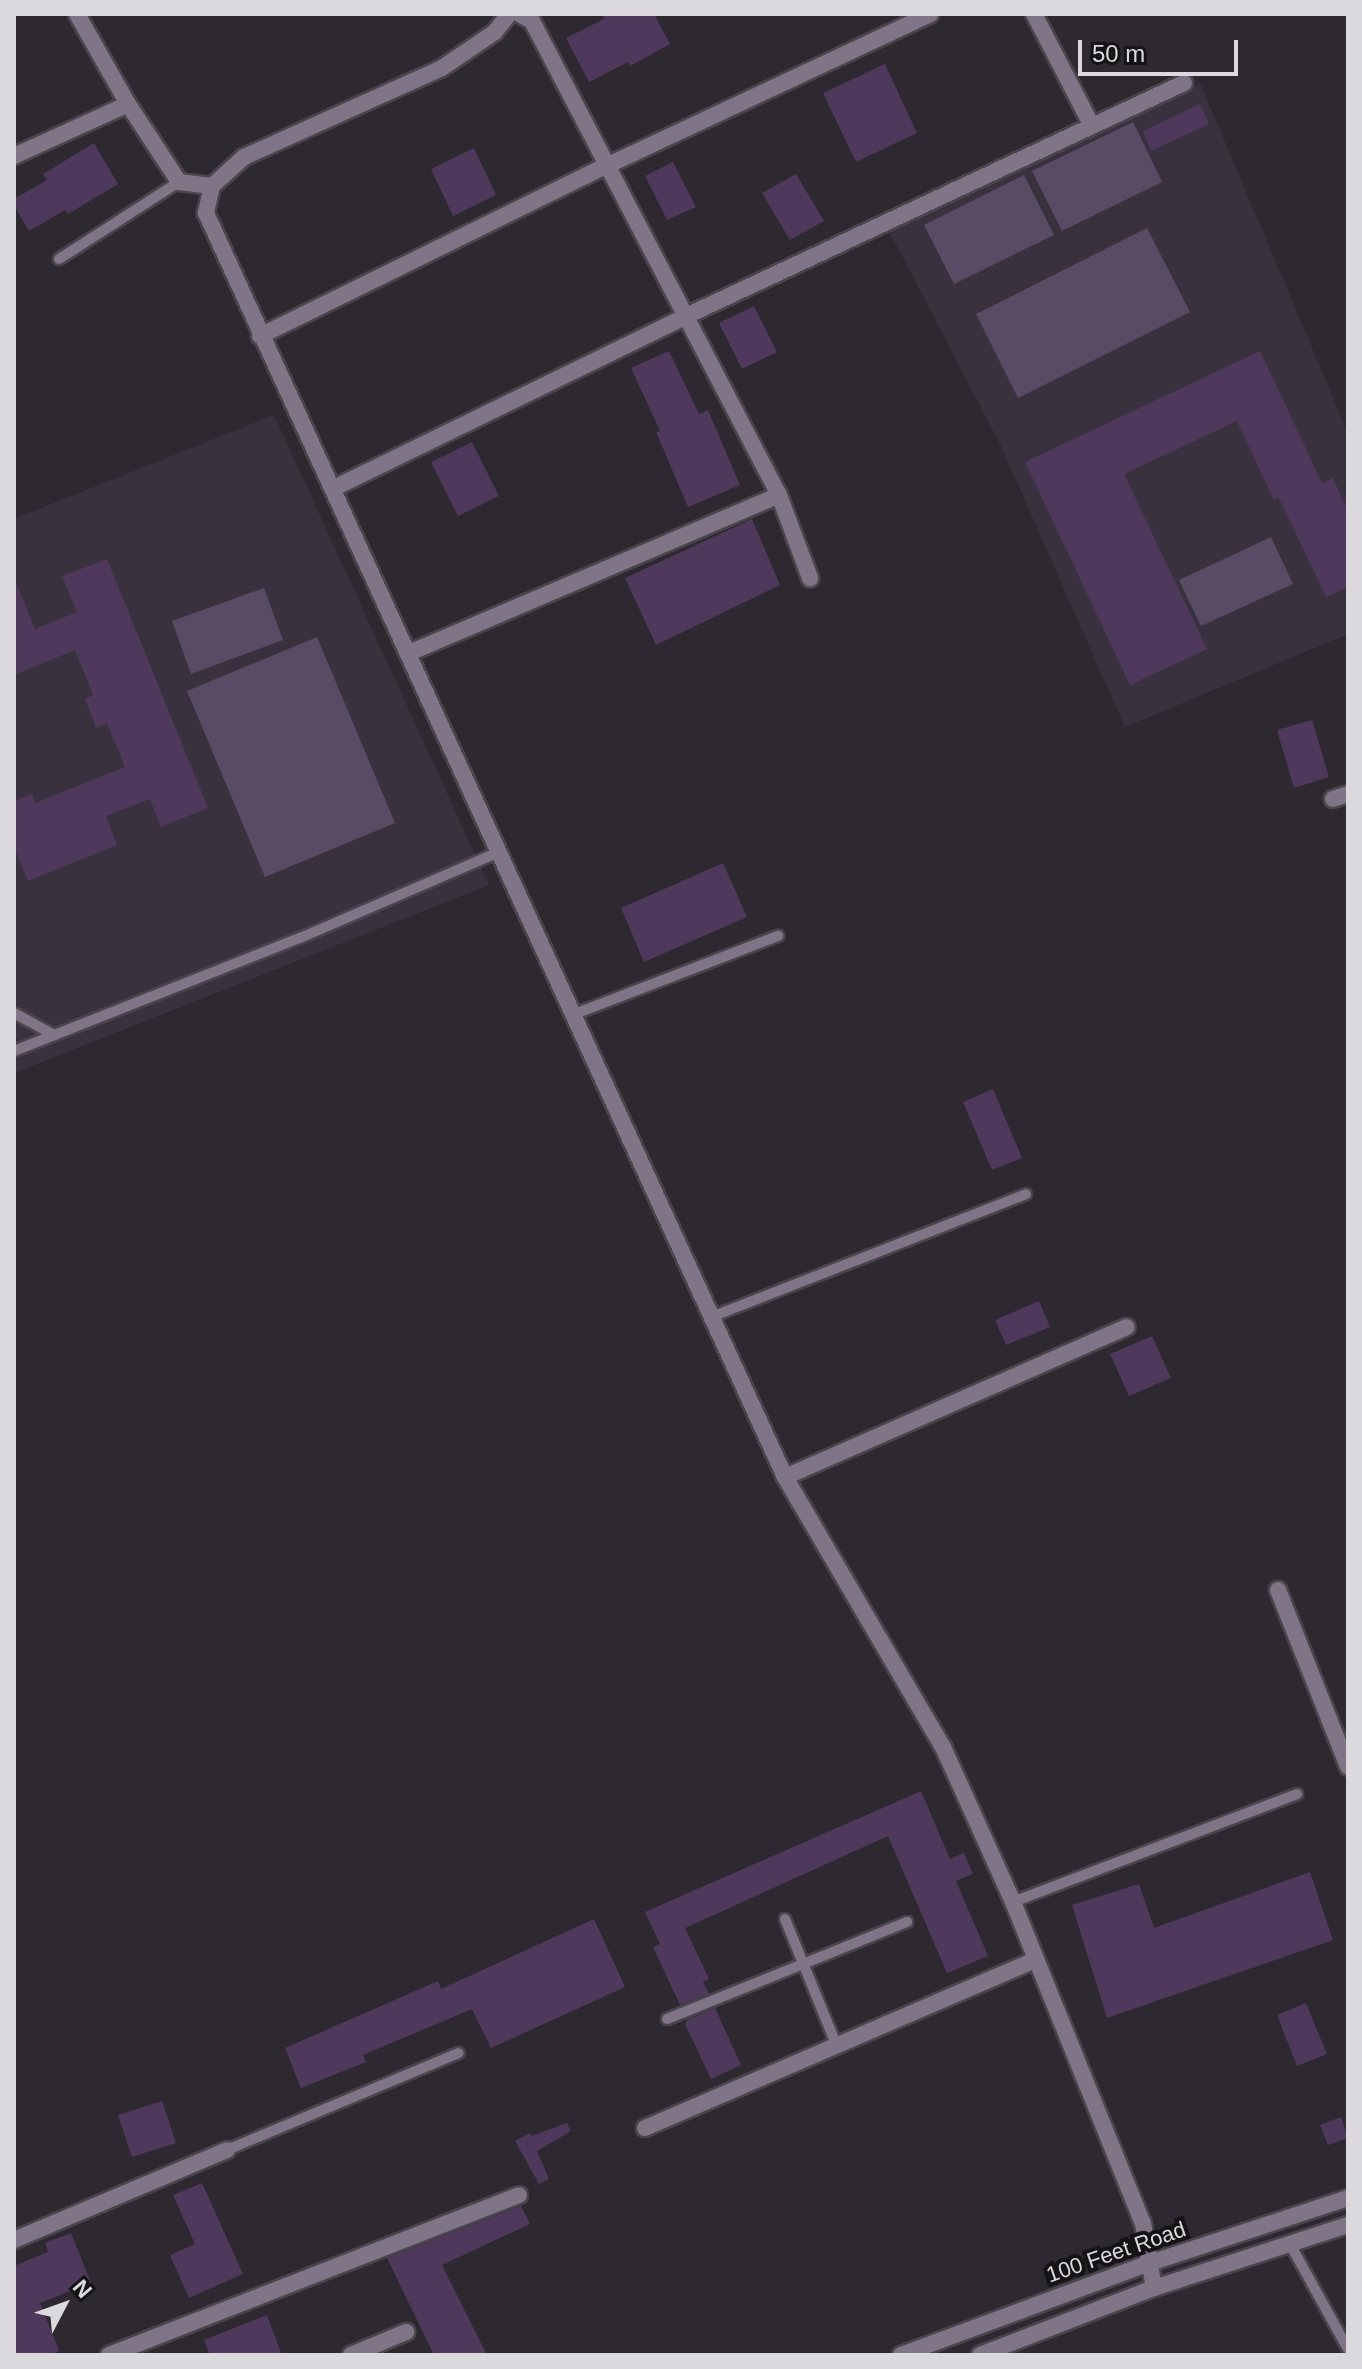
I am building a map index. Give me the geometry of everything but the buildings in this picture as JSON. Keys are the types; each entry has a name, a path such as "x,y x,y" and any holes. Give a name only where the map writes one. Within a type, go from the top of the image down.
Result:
{"street":[{"path":"77,14 128,104 179,182 212,186"},
{"path":"509,14 495,32 442,68 244,157 212,186 206,213 260,336 334,488 501,851 572,1015 785,1477 943,1747 1013,1902 1143,2223 1154,2288"},
{"path":"260,336 606,166 930,14"},
{"path":"1034,14 1092,126"},
{"path":"532,16 606,166 779,495 810,578"},
{"path":"334,488 684,317 1184,83"},
{"path":"14,156 128,104"},
{"path":"409,653 779,495"},
{"path":"785,1477 1126,1327"},
{"path":"1278,1590 1348,1767"},
{"path":"645,2128 1035,1960"},
{"path":"14,2240 227,2150"},
{"path":"109,2355 519,2195"},
{"name":"100 Feet Road","path":"901,2355 1150,2263 1348,2198"},
{"path":"980,2355 1154,2288 1348,2225"},
{"path":"351,2355 406,2332"}],"lane":[{"path":"59,259 179,182"},
{"path":"14,1051 300,938 501,851"},
{"path":"572,1015 778,936"},
{"path":"14,1013 54,1035"},
{"path":"711,1317 1026,1194"},
{"path":"1013,1902 1297,1794"},
{"path":"785,1919 836,2044"},
{"path":"667,2019 907,1922"},
{"path":"227,2150 459,2053"},
{"path":"1290,2244 1348,2349"}],"shaded area":[{"path":"1200,83 1348,433 1348,634 1125,727 1001,446 889,231"},
{"path":"1133,122 1162,182 1062,231 1032,171"},
{"path":"1024,175 1054,235 954,284 924,225"},
{"path":"1147,228 1190,312 1018,398 976,314"},
{"path":"274,415 489,885 14,1073 14,519"},
{"path":"1271,537 1293,584 1201,626 1179,580"},
{"path":"264,588 283,640 191,674 172,621"},
{"path":"317,637 395,823 265,877 187,691"}]}
